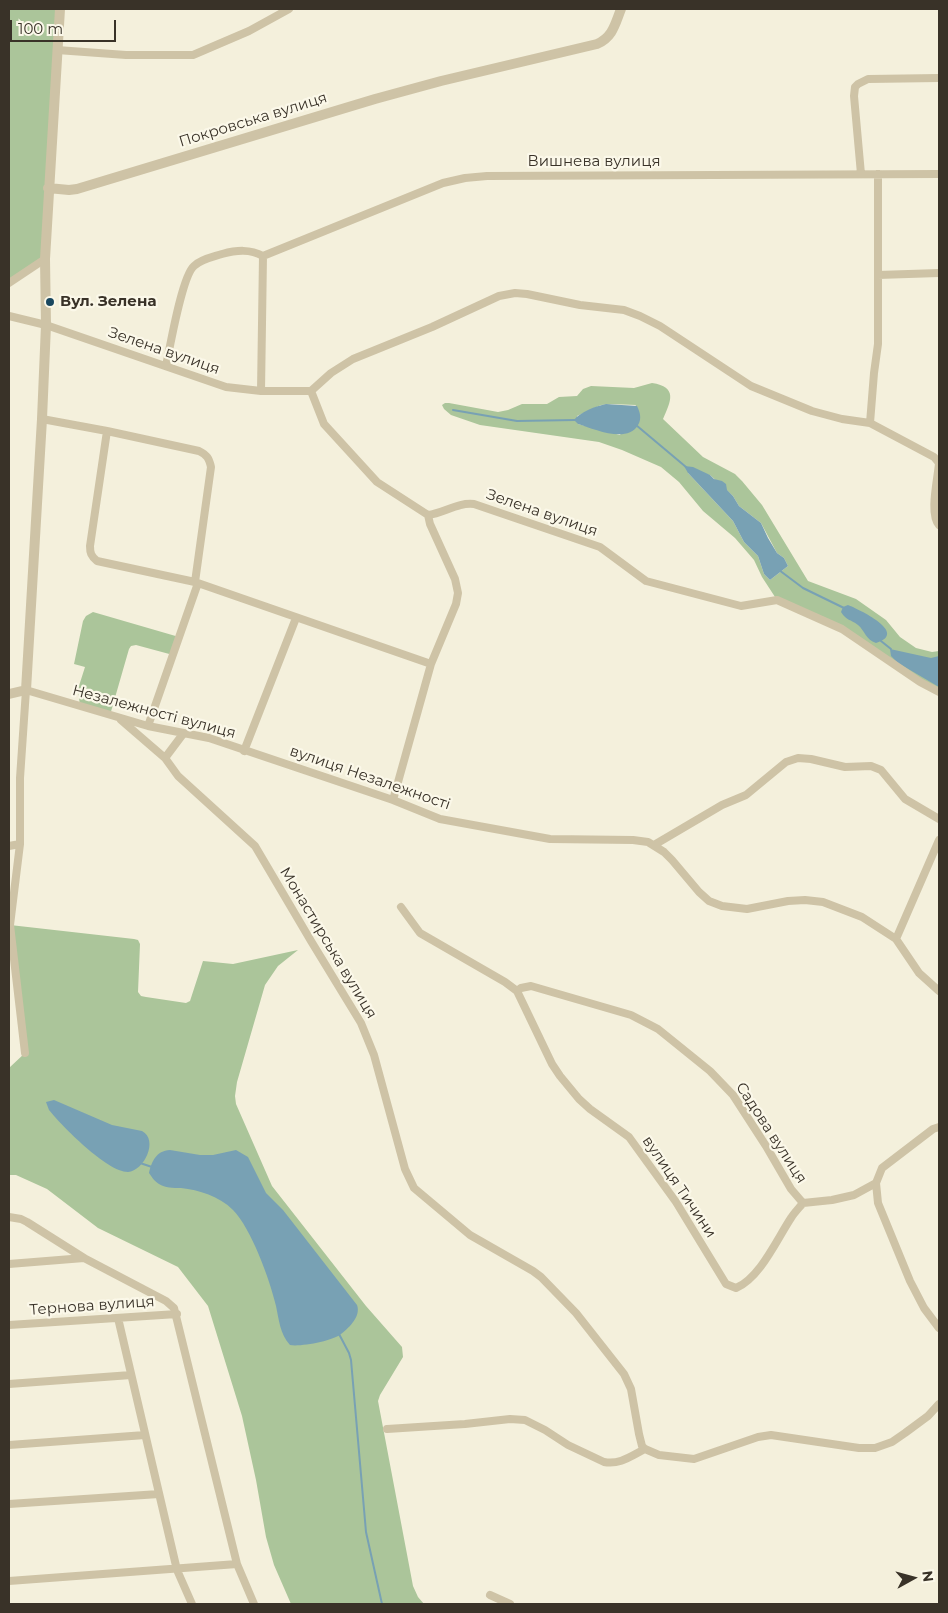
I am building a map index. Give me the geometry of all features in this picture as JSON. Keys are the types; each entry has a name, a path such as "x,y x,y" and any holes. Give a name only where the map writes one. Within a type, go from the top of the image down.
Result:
{"street":[{"path":"25,1053 10,925 20,844 20,778 42,419 46,325 45,259 48,188 60,9"},
{"path":"57,50 126,55 193,55 250,31 289,9"},
{"name":"Покровська вулиця","path":"48,188 77,189 382,97 597,44 608,38 611,34 621,9"},
{"path":"861,174 854,96 854,91 858,84 868,79 939,78"},
{"path":"870,423 878,344 878,174"},
{"name":"Вишнева вулиця","path":"264,256 442,183 475,177 939,174"},
{"path":"166,366 184,284 191,268 195,264 209,258 229,252 249,250 264,256 261,391"},
{"path":"9,283 45,259"},
{"path":"878,275 939,273"},
{"path":"393,800 431,664 456,604 458,592 455,579 430,524 428,515 377,482 324,424 310,391 331,373 353,359 432,327 499,296 515,293 580,305 624,310 660,326 751,386 812,411 842,420 870,423 930,454 939,463 934,511 939,525"},
{"name":"Зелена вулиця","path":"9,316 46,325 226,387 261,391 310,391"},
{"path":"42,419 199,451 205,454 212,466 196,582 148,726"},
{"path":"108,431 90,546 93,557 102,562 196,582 431,664"},
{"name":"Зелена вулиця","path":"428,515 438,514 467,503 474,504 600,548 646,581 741,606 777,600 842,629 920,682 939,692"},
{"path":"244,751 296,618"},
{"path":"9,694 26,690"},
{"name":"Незалежності вулиця","path":"26,690 148,726 209,738 393,800 440,819 541,838 562,840 644,840 654,844"},
{"name":"Монастирська вулиця","path":"118,718 165,758 178,776 255,846 311,941 356,1012 374,1056 402,1160 414,1188 470,1235 534,1271 576,1313 628,1381 639,1434 645,1450"},
{"path":"165,758 183,734"},
{"path":"939,819 905,799 881,770 871,766 845,767 798,758 786,762 746,795 722,806 654,844 672,860 699,892 709,901 722,906 747,909 788,900 816,900 862,917 896,940 919,972 939,991"},
{"path":"896,940 939,840"},
{"path":"9,846 20,844"},
{"path":"401,907 420,933 505,982 517,991"},
{"name":"Садова вулиця","path":"517,991 531,986 631,1015 658,1029 710,1071 733,1095 791,1189 803,1203 832,1200 854,1195 876,1182"},
{"name":"вулиця Тичини","path":"517,991 552,1064 560,1076 590,1109 629,1137 676,1202 726,1284 736,1288 745,1284 768,1256 791,1217 803,1203"},
{"path":"939,1127 933,1129 882,1168 876,1182 878,1203 910,1282 924,1308 939,1328"},
{"path":"9,1217 27,1222 84,1258 171,1304 177,1314 237,1564 254,1604"},
{"path":"9,1264 84,1258"},
{"name":"Тернова вулиця","path":"9,1325 177,1314"},
{"path":"118,1318 177,1570 192,1604"},
{"path":"9,1384 131,1375"},
{"path":"387,1429 510,1419 525,1420 568,1445 604,1462 621,1462 645,1450 659,1455 694,1460 758,1437 771,1435 858,1448 875,1448 905,1433 928,1416 939,1404"},
{"path":"9,1445 145,1435"},
{"path":"9,1504 159,1494"},
{"path":"9,1581 177,1570 237,1564"},
{"path":"490,1595 510,1604"}],"green space":[{"path":"9,9 60,9 45,259 9,283"},
{"path":"652,383 660,385 669,391 670,401 663,419 703,457 735,474 742,481 762,505 808,581 856,599 886,620 900,637 916,648 932,652 939,651 939,692 842,629 777,600 762,577 754,560 735,538 703,511 679,482 661,467 599,442 480,425 451,415 442,405 449,403 498,412 522,404 547,404 559,397 577,396 583,389 591,386 634,388","holes":["601,405 636,405 620,435 578,424 577,416","688,473 710,475 733,496 739,506 761,523 777,553 784,558 788,566 770,580 764,574 758,556 744,542 733,521"]},
{"path":"93,612 179,637 173,655 136,645 131,646 110,715 80,706 78,689 85,667 74,664 83,621 86,616"},
{"path":"10,925 138,940 140,944 138,992 141,996 186,1003 190,1001 203,961 233,964 298,950 278,966 265,985 237,1082 236,1104 272,1186 366,1306 402,1347 403,1357 378,1401 413,1586 424,1604 291,1604 274,1565 266,1537 242,1416 208,1306 178,1267 98,1228 47,1189 16,1175 9,1175 9,1068 25,1053"}],"water":[{"path":"606,404 637,406 640,416 638,425 633,431 626,434 618,434 593,429 578,424 574,420 580,414"},
{"path":"684,466 693,467 726,484 727,490 739,506 761,523 777,553 784,558 788,566 770,580 764,574 758,556 744,542 733,521 688,473"},
{"path":"848,605 879,622 887,633 885,639 876,643 870,640 858,625 841,612 843,607"},
{"path":"890,649 931,658 939,656 939,687 898,663 891,656"},
{"path":"54,1100 112,1125 142,1131 147,1135 149,1141 149,1148 144,1161 134,1170 128,1172 119,1170 97,1157 74,1137 49,1110 46,1102"},
{"path":"170,1150 200,1155 213,1155 236,1150 248,1157 266,1193 283,1210 357,1305 356,1317 348,1328 337,1337 324,1341 290,1345 282,1332 265,1269 253,1241 240,1218 233,1210 215,1197 195,1190 164,1186 156,1182 149,1173 155,1157 161,1152"}],"waterway":[{"path":"453,410 517,421 575,420"},
{"path":"636,425 686,467"},
{"path":"779,570 803,588 844,608"},
{"path":"881,641 891,649"},
{"path":"140,1163 152,1167"},
{"path":"339,1334 351,1360 366,1532 382,1604"}],"place":[{"name":"Вул. Зелена","path":"50,302"}]}
